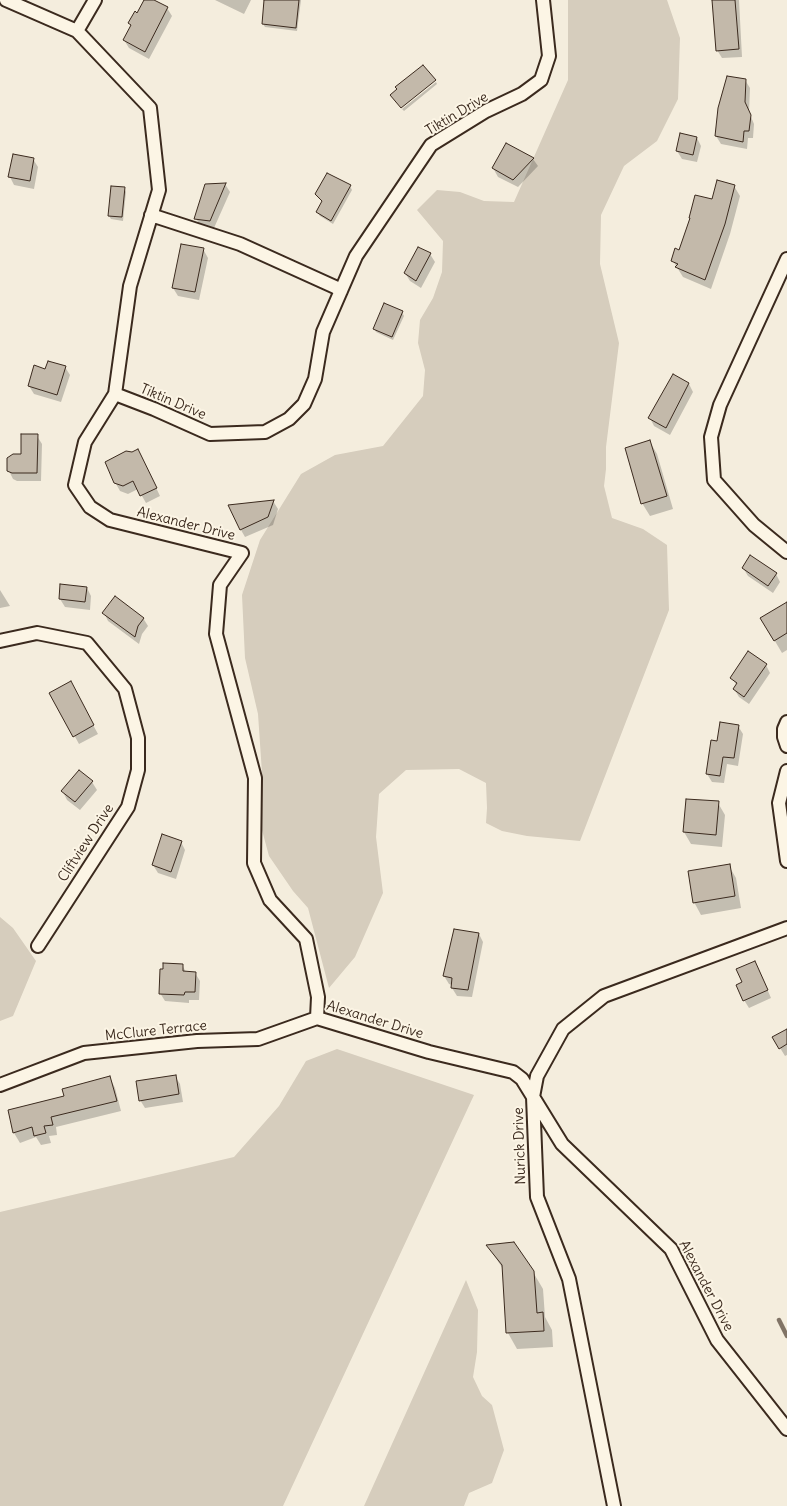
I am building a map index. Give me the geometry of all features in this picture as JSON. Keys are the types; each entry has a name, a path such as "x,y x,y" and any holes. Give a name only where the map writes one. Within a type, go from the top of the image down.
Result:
{"street":[{"path":"6,0 77,31 150,108 159,190 130,286 116,394"},
{"path":"77,31 95,0"},
{"name":"Tiktin Drive","path":"116,394 210,434 264,432 289,419 304,404 315,379 323,332 356,256 431,145 486,111 522,94 541,80 549,56 543,0"},
{"path":"151,215 240,244 341,291"},
{"path":"787,259 720,405 711,436 714,480 754,525 787,552"},
{"name":"Alexander Drive","path":"116,394 85,442 81,459 76,485 90,507 110,520 242,553 220,585 216,634 255,778 254,863 270,900 306,939 318,997 316,1018 429,1052 512,1072 522,1079 562,1144 672,1249 717,1340 787,1429"},
{"name":"Cliftview Drive","path":"0,641 38,633 87,643 125,689 138,738 138,770 128,807 38,946"},
{"path":"787,722 784,729 784,737 787,746"},
{"path":"787,771 779,803 787,861"},
{"name":"Nurick Drive","path":"614,1506 569,1279 537,1197 533,1097 537,1076 563,1029 604,996 787,928"},
{"name":"McClure Terrace","path":"0,1085 84,1053 197,1041 258,1039 316,1018"}],"shaded area":[{"path":"568,0 667,0 680,38 678,99 657,141 624,166 601,215 600,264 619,343 606,447 604,486 612,518 643,529 667,545 669,610 580,841 527,836 502,831 486,823 486,783 459,769 406,770 379,794 376,837 383,893 355,957 329,988 308,908 293,891 269,856 259,819 262,773 258,714 245,658 242,595 260,540 301,474 335,455 383,446 423,396 425,370 418,343 420,320 433,298 442,272 443,241 417,210 437,190 460,192 484,201 514,202 568,80"},
{"path":"0,917 13,928 36,961 13,1016 0,1021"},
{"path":"337,1049 474,1095 283,1506 0,1506 0,1212 234,1157 279,1106 306,1061"},
{"path":"466,1280 478,1310 477,1352 473,1377 482,1396 492,1405 504,1450 492,1483 469,1493 464,1506 364,1506"}],"building":[{"path":"144,0 154,0 168,7 145,52 123,40 131,25 128,23 135,11 137,13"},
{"path":"264,0 299,0 296,28 262,24"},
{"path":"712,0 735,0 739,49 716,51"},
{"path":"423,65 436,80 401,108 390,95 397,89 395,87"},
{"path":"727,76 746,79 745,102 751,115 749,131 744,131 743,142 715,136 718,108"},
{"path":"680,133 697,137 693,155 676,151"},
{"path":"506,143 534,158 513,180 492,168"},
{"path":"13,154 34,158 30,181 8,177"},
{"path":"327,173 351,185 331,221 316,212 322,201 315,194"},
{"path":"717,180 735,185 725,224 705,280 675,267 678,264 671,261 675,248 679,250 690,218 695,195 712,199"},
{"path":"226,183 210,221 194,219 205,184"},
{"path":"111,186 125,187 122,217 108,216"},
{"path":"181,244 204,248 195,292 172,288"},
{"path":"418,247 431,253 416,281 404,273"},
{"path":"384,303 403,311 392,337 373,329"},
{"path":"48,361 66,366 57,395 28,386 34,365 45,369"},
{"path":"673,374 689,383 666,428 648,418"},
{"path":"21,434 38,434 37,473 12,473 7,471 7,458 13,454 21,454"},
{"path":"650,440 667,496 641,504 625,448"},
{"path":"138,449 157,488 140,496 133,481 123,486 114,483 105,462 126,451 132,452"},
{"path":"274,500 268,517 240,530 228,505"},
{"path":"750,555 777,573 768,586 742,568"},
{"path":"60,584 87,587 85,602 59,599"},
{"path":"115,596 144,618 138,626 135,637 102,613"},
{"path":"787,602 787,633 774,641 760,618"},
{"path":"748,651 767,664 744,697 733,689 737,683 730,678"},
{"path":"71,681 94,725 73,737 49,693"},
{"path":"720,722 739,725 734,758 723,757 720,776 706,774 711,740 717,741"},
{"path":"79,770 93,781 75,802 61,791"},
{"path":"686,799 719,801 716,835 683,832"},
{"path":"162,834 182,841 171,872 152,865"},
{"path":"730,864 735,896 693,903 688,871"},
{"path":"454,929 479,933 468,990 451,988 452,978 443,976"},
{"path":"755,961 768,990 743,1001 736,985 742,982 736,969"},
{"path":"163,963 183,964 183,971 196,972 195,992 185,992 184,995 159,994 160,969 163,969"},
{"path":"787,1029 787,1044 779,1049 772,1037"},
{"path":"176,1075 179,1094 139,1101 136,1081"},
{"path":"110,1076 117,1101 51,1117 53,1125 44,1126 46,1133 34,1136 32,1127 13,1133 8,1110 64,1096 62,1089"},
{"path":"514,1242 534,1271 537,1313 543,1312 544,1331 506,1333 502,1265 486,1245"}],"waterway":[{"path":"779,1320 787,1336"}]}
